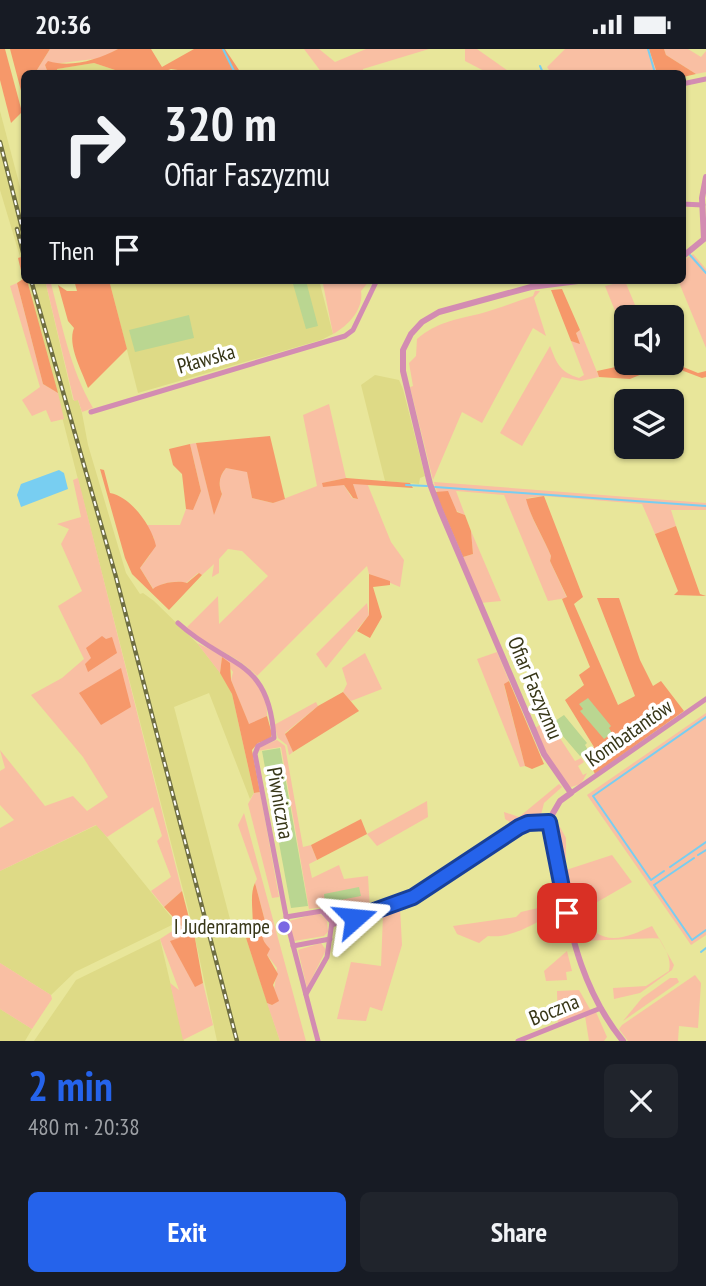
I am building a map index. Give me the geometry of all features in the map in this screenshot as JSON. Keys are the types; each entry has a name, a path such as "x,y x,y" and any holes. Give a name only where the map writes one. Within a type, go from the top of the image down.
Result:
{"street":[{"path":"686,83 706,79"},
{"path":"686,254 705,239 703,205 706,177"},
{"path":"686,204 703,205"},
{"name":"Pławska","path":"91,412 150,392 332,342 353,330 375,284"},
{"name":"Ofiar Faszyzmu","path":"558,284 531,288 439,312 422,322 411,334 404,350 403,371 430,484 544,754 571,793"},
{"name":"Piwniczna","path":"178,623 198,641 243,665 268,695 274,737 259,745 255,751 286,917 318,1041"},
{"name":"Kombatantów","path":"571,793 706,699"},
{"path":"571,793 560,801 549,822 578,960 600,1009 623,1041"},
{"path":"332,925 407,901 519,827 528,823 549,822"},
{"path":"286,917 322,911 329,915 332,925 326,961 306,994"},
{"path":"293,946 330,939"},
{"name":"Boczna","path":"518,1041 600,1009"},
{"path":"609,1040 617,1034"}],"shaded area":[{"path":"0,49 5,49 21,108 21,113 11,123 0,80"},
{"path":"10,49 50,49 37,70 21,70 21,91"},
{"path":"50,49 118,49 102,58 45,65 47,70 37,70"},
{"path":"118,49 151,49 162,67 194,49 225,49 239,70 115,70 94,63 47,70 45,65 48,61 66,64 101,57"},
{"path":"304,49 319,49 335,62 366,49 429,49 363,70 320,70"},
{"path":"465,49 477,49 507,70 482,70 465,61"},
{"path":"565,49 649,49 656,70 549,70 547,67"},
{"path":"649,49 664,49 666,55 696,74 686,76 686,70 656,70"},
{"path":"664,49 688,49 701,57 706,51 706,72 696,74 666,55"},
{"path":"94,63 115,70 56,70"},
{"path":"0,111 21,191 21,260 0,190"},
{"path":"693,254 706,269 706,348 680,284 686,284 686,259"},
{"path":"21,280 21,284 28,284 58,393 43,384 17,283"},
{"path":"17,283 43,384 58,393 64,419 51,422 46,410 32,416 22,400 40,387 10,286"},
{"path":"28,284 46,284 73,400 78,400 82,413 88,445 126,573 140,594 143,593 154,601 197,643 225,679 232,694 254,793 250,799 209,693 174,707 235,938 246,938 280,1041 217,1041 194,933"},
{"path":"46,284 51,284 72,362 93,408 82,412 78,400 74,401"},
{"path":"75,284 110,284 127,349 88,388 72,342 74,328 68,321 58,285 67,291 77,291"},
{"path":"110,284 320,284 333,334 321,340 138,393"},
{"path":"323,284 367,284 361,291 360,304 354,316 333,334"},
{"path":"626,284 635,305 614,305 614,308 605,286"},
{"path":"562,289 580,330 576,333 580,344 571,341 551,290"},
{"path":"535,291 540,291 534,298 546,336 533,328 482,423 462,412 433,480 410,387 413,386 409,363 416,356 417,339 439,325 533,296"},
{"path":"580,330 599,377 581,381 562,377 522,446 500,433 550,346 563,370 579,378 584,375 571,341 579,343 576,333"},
{"path":"614,367 614,375 640,375 630,379 599,377 597,371"},
{"path":"684,367 698,373 706,371 706,377 684,371"},
{"path":"375,375 399,380 403,389 425,476 420,478 419,484 385,481 361,385"},
{"path":"329,404 346,478 323,483 344,485 352,498 357,499 353,484 367,483 391,542 404,560 400,587 369,574 367,566 257,676 187,627 218,596 219,624 268,576 242,551 228,549 219,559 219,573 212,577 214,564 202,575 198,573 186,583 169,582 154,590 140,568 150,555 154,538 145,525 180,525 186,509 193,509 201,491 190,444 196,443 214,514 222,494 220,483 226,468 247,471 252,498 273,503 317,486 303,415"},
{"path":"270,436 285,499 273,503 252,498 247,472 226,468 221,477 222,494 214,515 196,443"},
{"path":"190,444 201,491 193,510 186,509 182,474 173,465 169,449"},
{"path":"100,469 104,470 110,493 118,495 139,513 154,538 156,546 140,568 153,589 169,583 187,583 199,573 202,575 169,610 132,574"},
{"path":"78,478 182,891 164,907 151,891 171,877 157,841 162,836 153,807 107,837 96,825 0,871 0,828 14,820 0,805 0,771 5,768 0,750 45,806 73,796 87,811 108,797 83,757 31,695 62,678 84,659 58,606 82,591 61,544 69,529 57,524 81,517 73,480"},
{"path":"346,478 410,483 413,488 353,484 358,499 353,498 344,485 323,487 322,483"},
{"path":"434,482 706,503 706,510 671,510 676,526 655,534 642,504 544,496 527,498 567,598 548,601 504,495 456,491 465,515 445,502"},
{"path":"448,491 457,512 465,515 471,531 473,554 463,557 435,492"},
{"path":"544,496 583,597 574,604 618,705 635,696 597,598 619,598 640,660 653,686 661,681 684,711 595,774 585,754 594,747 565,700 584,685 579,675 590,667 562,599 567,597 526,499"},
{"path":"676,526 700,594 706,596 674,595 678,591 655,534"},
{"path":"471,531 501,601 480,603 463,557 473,554"},
{"path":"369,574 390,581 390,585 373,587 382,617 370,638 357,631 369,615"},
{"path":"367,603 369,615 326,668 316,654"},
{"path":"102,636 106,639 112,637 117,653 88,672 85,664 91,658 86,648"},
{"path":"197,643 222,655 254,679 266,702 267,716 249,725 231,680 233,672 222,657 220,673"},
{"path":"497,652 509,681 504,685 525,766 520,767 477,659"},
{"path":"365,653 382,689 351,701 343,692 347,684 342,668"},
{"path":"222,657 230,663 231,680 249,724 267,716 272,734 270,739 258,743 252,750 260,792 254,793 232,694 220,673"},
{"path":"121,668 131,707 101,725 79,693"},
{"path":"509,681 544,764 532,769 525,766 504,684"},
{"path":"343,692 359,711 293,752 285,734 318,706"},
{"path":"316,702 318,706 285,733 293,752 289,755 287,745 278,738 274,725"},
{"path":"706,713 706,935 691,945 587,795"},
{"path":"548,720 575,761 581,758 584,762 578,766 583,775 587,773 581,784 571,787 564,782 549,761 535,728"},
{"path":"277,740 285,746 303,847 311,845 317,860 309,864 312,878 339,865 344,879 368,876 370,910 337,921 324,907 309,909 281,747 257,751"},
{"path":"559,784 562,787 544,803 540,819 526,820 515,825 505,819 504,812 519,817"},
{"path":"260,792 279,897 272,898 248,804 254,793"},
{"path":"427,801 428,817 377,846 367,834"},
{"path":"244,813 306,1041 280,1041 267,1003 272,1005 277,968 267,955 269,949 262,935 266,925 255,883 257,879 238,825"},
{"path":"555,818 566,838 566,870 612,855 632,882 573,916 553,826"},
{"path":"361,819 367,834 317,860 311,845"},
{"path":"97,825 176,923 75,972 51,995 0,963 0,871"},
{"path":"255,883 266,925 264,940 270,949 267,955 278,974 273,985 279,1001 272,1005 267,1003 246,938 251,938 252,895"},
{"path":"182,891 190,922 181,926 164,907"},
{"path":"555,904 558,911 533,925 506,935 488,936 479,943 457,934 453,926 516,917 521,912"},
{"path":"400,908 402,945 382,1011 370,1007 366,1021 337,1019 351,962 381,966 383,915"},
{"path":"319,913 327,920 328,932 324,936 294,941 289,921"},
{"path":"190,922 194,933 171,942 195,986 203,983 213,1025 183,1040 170,983 179,990 160,939 174,930 176,923 181,926"},
{"path":"652,926 659,938 580,941 578,936 595,932 616,938"},
{"path":"194,933 203,983 195,987 170,941"},
{"path":"160,939 184,1041 34,1041 76,980"},
{"path":"321,943 326,950 307,988 298,950"},
{"path":"567,951 572,971 566,972 567,980 546,981 544,971"},
{"path":"666,952 674,965 672,970 640,993 614,999 613,988 646,986 669,971 670,962"},
{"path":"0,963 51,995 52,999 32,1029 0,1009"},
{"path":"695,975 701,983 698,1028 679,1026 678,1041 628,1041 619,1029 622,1025"},
{"path":"670,978 677,978 679,982 623,1021 642,998"},
{"path":"579,990 591,1011 558,1024 557,991"},
{"path":"0,1009 32,1029 25,1041 0,1041"},
{"path":"596,1012 607,1037 604,1041 589,1041 585,1016"}],"water":[{"path":"59,470 64,473 68,489 21,507 17,495 21,484"}],"building":[{"path":"293,284 307,284 318,326 306,329"},
{"path":"189,315 194,338 135,352 129,330"},
{"path":"588,698 611,726 609,728 612,733 604,739 580,711 583,709 579,704"},
{"path":"564,715 587,743 585,745 588,750 580,756 556,728 559,726 555,721"},
{"path":"280,748 308,906 291,908 262,751"},
{"path":"359,887 361,896 325,903 324,894"}],"waterway":[{"path":"223,49 234,70"},
{"path":"648,49 654,70"},
{"path":"540,66 542,70"},
{"path":"690,255 706,273"},
{"path":"406,485 427,486"},
{"path":"435,487 706,506"},
{"path":"664,871 651,880 593,796 706,717"},
{"path":"670,867 706,842"},
{"path":"698,855 706,850"},
{"path":"694,858 654,885 692,940 706,930"},
{"path":"701,952 706,948"}],"railway":[{"path":"0,142 21,224"},
{"path":"17,229 21,244"},
{"path":"32,284 116,577 237,1041"}],"place":[{"name":"I Judenrampe","path":"284,927"}],"route":[{"path":"355,918 400,904 519,827 538,821 549,822 567,913"}]}
